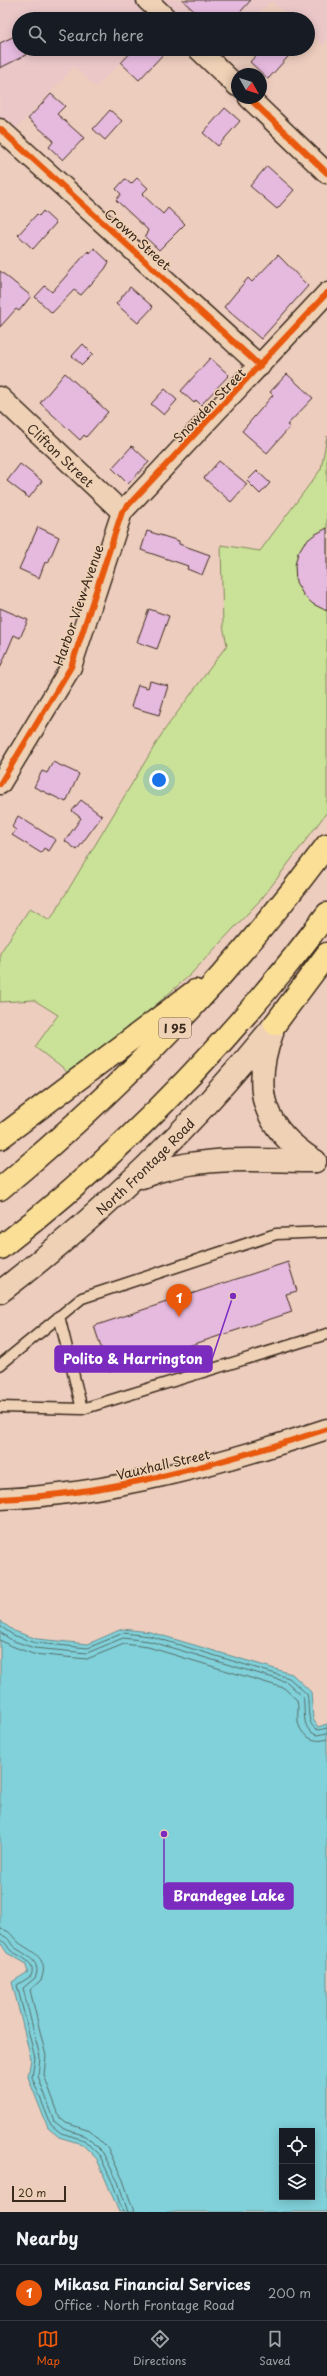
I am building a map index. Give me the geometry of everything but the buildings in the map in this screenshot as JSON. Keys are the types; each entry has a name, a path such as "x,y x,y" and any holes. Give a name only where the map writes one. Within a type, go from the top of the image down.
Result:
{"highway":[{"name":"I 95","path":"0,1189 57,1141 131,1072 192,1009 284,901 327,844"},
{"path":"0,1248 102,1162 179,1088 243,1019 327,914"},
{"path":"275,1024 327,954"},
{"path":"0,1138 234,961"}],"main road":[{"path":"132,1181 156,1171 183,1164 228,1160 315,1161 302,1153 281,1134 264,1103 261,1080 267,1048 275,1024"},
{"name":"North Frontage Road","path":"0,1292 66,1240 132,1181 201,1112 275,1024"}],"street":[{"path":"147,0 160,12"},
{"path":"205,56 231,80"},
{"path":"255,104 327,173"},
{"name":"Crown Street","path":"0,129 260,366"},
{"name":"Snowden Street","path":"122,512 327,293"},
{"name":"Clifton Street","path":"0,397 122,512"},
{"name":"Harbor View Avenue","path":"0,784 71,668 122,512"},
{"name":"Vauxhall Street","path":"0,1499 78,1492 156,1479 237,1458 327,1429"}],"lane":[{"path":"0,1365 82,1298 276,1234 327,1232"},
{"path":"60,1316 82,1409"},
{"path":"0,1407 82,1409 327,1334"}],"shaded area":[{"path":"5,0 327,0 327,41 323,45 315,38 315,12 284,12 271,1 260,12 12,12 12,56 127,56 96,87 74,67 14,131 0,119 0,2"}],"green space":[{"path":"327,436 327,812 263,897 190,975 134,1024 70,1074 35,1047 58,1015 34,1000 0,1002 0,953 30,908 50,920 163,732 227,645 223,626 221,545 260,551 321,469"}],"water":[{"path":"0,1621 14,1631 37,1639 88,1644 122,1629 150,1632 292,1674 311,1692 313,1719 318,1727 327,1724 327,2212 119,2212 97,2159 82,2144 59,2137 48,2128 28,2077 31,2059 12,1982 28,1972 25,1963 7,1953 0,1942"}],"cycle path":[{"path":"255,104 327,173"},
{"path":"0,129 260,366"},
{"path":"0,784 71,667 122,512 327,293"},
{"path":"0,1499 84,1491 125,1484 247,1454 327,1429"}],"place":[{"name":"Polito & Harrington","path":"233,1296"},
{"name":"Mikasa Financial Services","path":"179,1317"},
{"name":"Brandegee Lake","path":"164,1834"}]}
